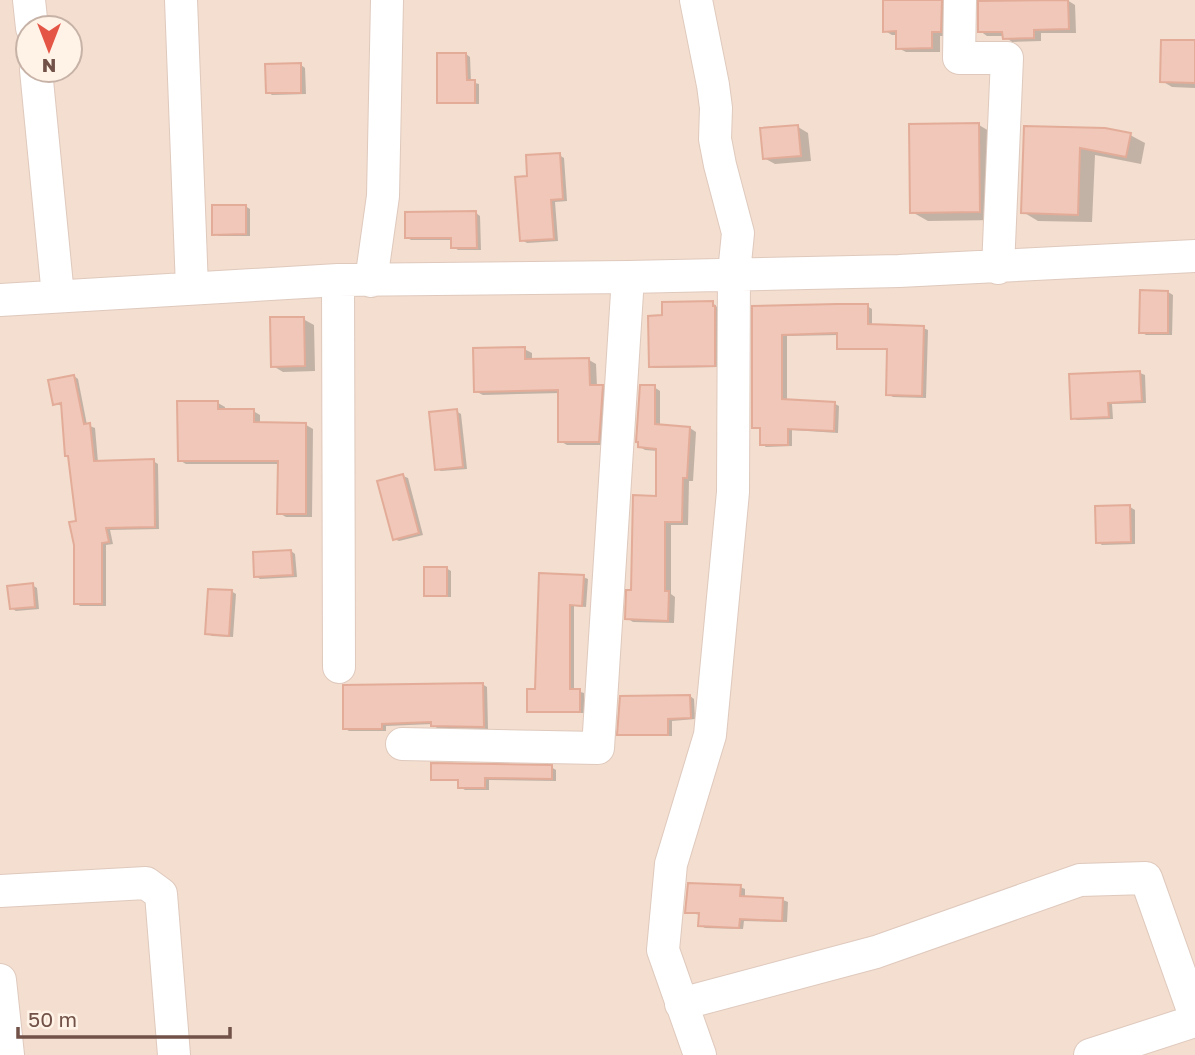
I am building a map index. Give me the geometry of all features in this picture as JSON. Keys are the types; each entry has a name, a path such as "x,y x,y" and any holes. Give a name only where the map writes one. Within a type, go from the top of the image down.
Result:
{"street":[{"path":"181,0 192,288"},
{"path":"371,281 383,196 387,0"},
{"path":"696,0 713,85 716,108 715,139 738,233 734,273 733,492 710,735 671,864 663,950 700,1055"},
{"path":"960,0 959,58 1007,58 998,268"},
{"path":"37,84 58,296"},
{"path":"0,300 338,280 628,277 998,268 1195,256"},
{"path":"402,744 598,748 628,277"},
{"path":"338,280 339,667"},
{"path":"681,1004 876,953 1080,880 1146,878 1195,1018 1090,1055"},
{"path":"0,891 146,883 162,894 174,1055"},
{"path":"0,980 8,1055"}],"shaded area":[{"path":"0,0 1195,0 1195,1055 0,1055"}],"building":[{"path":"883,0 942,0 941,32 932,32 932,48 896,49 896,31 883,32"},
{"path":"1068,0 1069,29 1034,30 1034,38 1003,39 1002,32 978,32 978,1"},
{"path":"1161,40 1195,40 1195,83 1160,82"},
{"path":"437,53 466,53 467,80 475,80 475,103 437,103"},
{"path":"301,63 301,93 266,93 265,64"},
{"path":"979,123 980,212 910,213 909,124"},
{"path":"798,125 801,156 763,159 760,128"},
{"path":"1024,126 1105,128 1131,133 1126,157 1080,148 1078,215 1021,213"},
{"path":"560,153 563,199 551,200 554,239 520,241 515,177 527,176 526,155"},
{"path":"212,205 246,205 246,234 212,235"},
{"path":"476,211 477,248 451,248 451,238 405,238 405,212"},
{"path":"1140,290 1168,291 1168,333 1139,333"},
{"path":"713,301 715,366 649,367 648,316 662,315 662,302"},
{"path":"868,304 868,324 924,326 922,396 886,395 887,349 837,349 837,333 782,335 782,399 835,402 834,431 788,429 788,445 760,445 760,428 752,428 752,306"},
{"path":"270,317 304,317 305,366 271,367"},
{"path":"525,347 525,359 589,358 590,385 603,385 599,442 558,442 558,390 474,392 473,348"},
{"path":"1140,371 1142,401 1108,403 1109,417 1071,419 1069,374"},
{"path":"74,375 84,424 90,423 94,461 154,459 155,527 106,528 109,542 102,543 102,604 74,604 74,545 69,522 76,521 68,456 65,456 61,403 53,405 48,380"},
{"path":"640,385 655,385 655,424 690,427 687,478 683,478 682,522 665,522 668,621 625,619 626,590 631,590 633,495 656,496 656,449 638,447 636,442"},
{"path":"177,401 218,401 218,409 254,409 254,422 306,423 306,514 277,514 278,461 178,461"},
{"path":"457,409 463,467 435,470 429,412"},
{"path":"403,474 419,533 393,540 377,481"},
{"path":"1130,505 1131,542 1096,543 1095,506"},
{"path":"291,550 293,575 254,577 253,552"},
{"path":"424,567 447,567 447,596 424,596"},
{"path":"539,573 584,575 582,606 570,605 570,689 580,689 580,712 527,712 527,689 535,689"},
{"path":"33,583 35,607 10,609 7,586"},
{"path":"208,589 232,590 229,636 205,634"},
{"path":"483,683 484,727 431,726 431,722 382,724 382,729 343,729 343,685"},
{"path":"690,695 691,718 668,719 668,735 617,735 620,696"},
{"path":"431,763 552,765 552,779 485,778 485,788 458,788 458,780 431,780"},
{"path":"688,883 741,885 740,896 783,898 782,921 740,919 739,928 698,926 699,913 685,913"}]}
